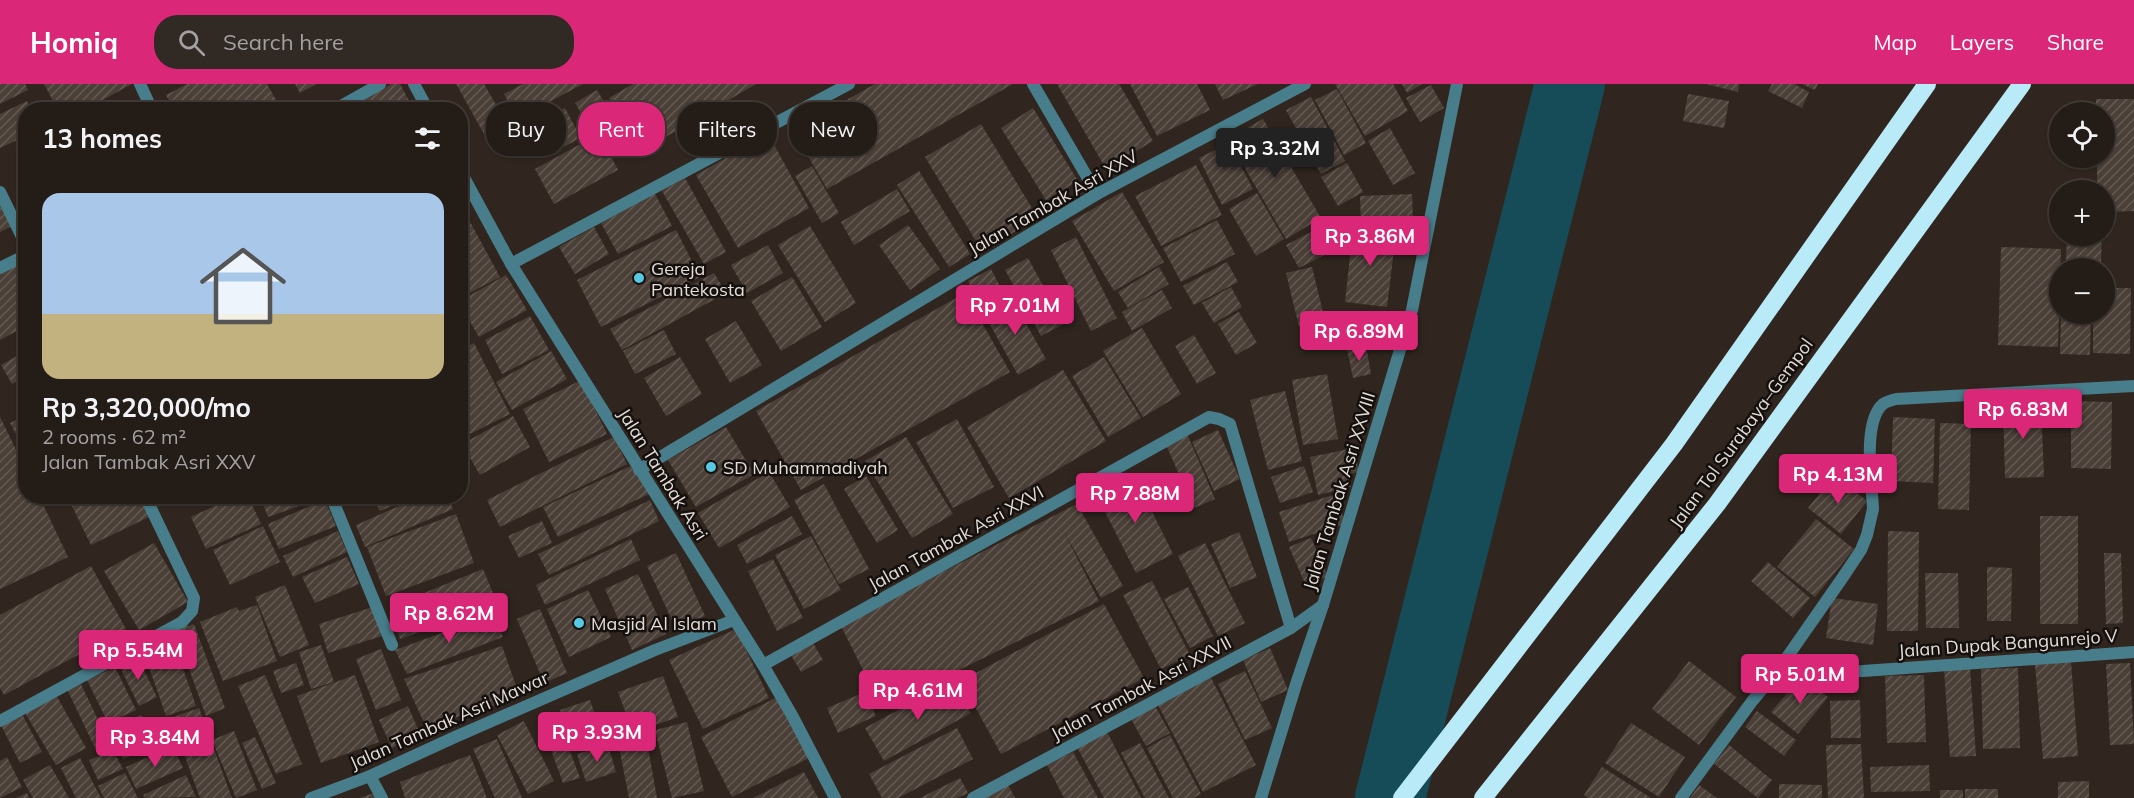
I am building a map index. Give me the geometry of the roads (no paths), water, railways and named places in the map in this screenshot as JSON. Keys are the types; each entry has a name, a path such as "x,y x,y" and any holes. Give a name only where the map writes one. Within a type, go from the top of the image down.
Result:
{"highway":[{"path":"1402,798 1674,444 1927,84"},
{"name":"Jalan Tol Surabaya–Gempol","path":"1483,798 1717,504 2022,84"}],"street":[{"path":"140,84 148,102"},
{"path":"348,102 380,84"},
{"path":"414,84 424,102"},
{"path":"512,264 849,84"},
{"path":"1033,84 1096,194"},
{"name":"Jalan Tambak Asri XXV","path":"639,470 1096,194 1305,84"},
{"name":"Jalan Tambak Asri XXVIII","path":"1261,798 1323,605 1412,310 1457,84"},
{"name":"Jalan Tambak Asri","path":"468,184 512,264 763,665 835,798"},
{"path":"0,192 18,229"},
{"path":"0,267 18,259"},
{"path":"1681,798 1753,700 1776,673 1861,550 1873,509 1870,430 1876,414 1884,404 1896,399 2134,386"},
{"name":"Jalan Tambak Asri XXVI","path":"763,665 1209,417 1230,424 1291,628"},
{"path":"0,721 182,622 192,611 194,598 149,504"},
{"path":"335,504 392,645"},
{"name":"Jalan Tambak Asri XXVII","path":"973,798 1291,628 1323,605"},
{"name":"Jalan Tambak Asri Mawar","path":"311,798 370,776 623,664 734,620"},
{"name":"Jalan Dupak Bangunrejo V","path":"1776,673 1863,671 2134,652"},
{"path":"370,776 382,798"}],"waterway":[{"path":"1390,798 1570,84"}],"place":[{"name":"Gereja Pantekosta","path":"639,278"},
{"name":"SD Muhammadiyah","path":"711,467"},
{"name":"Masjid Al Islam","path":"579,623"}]}
